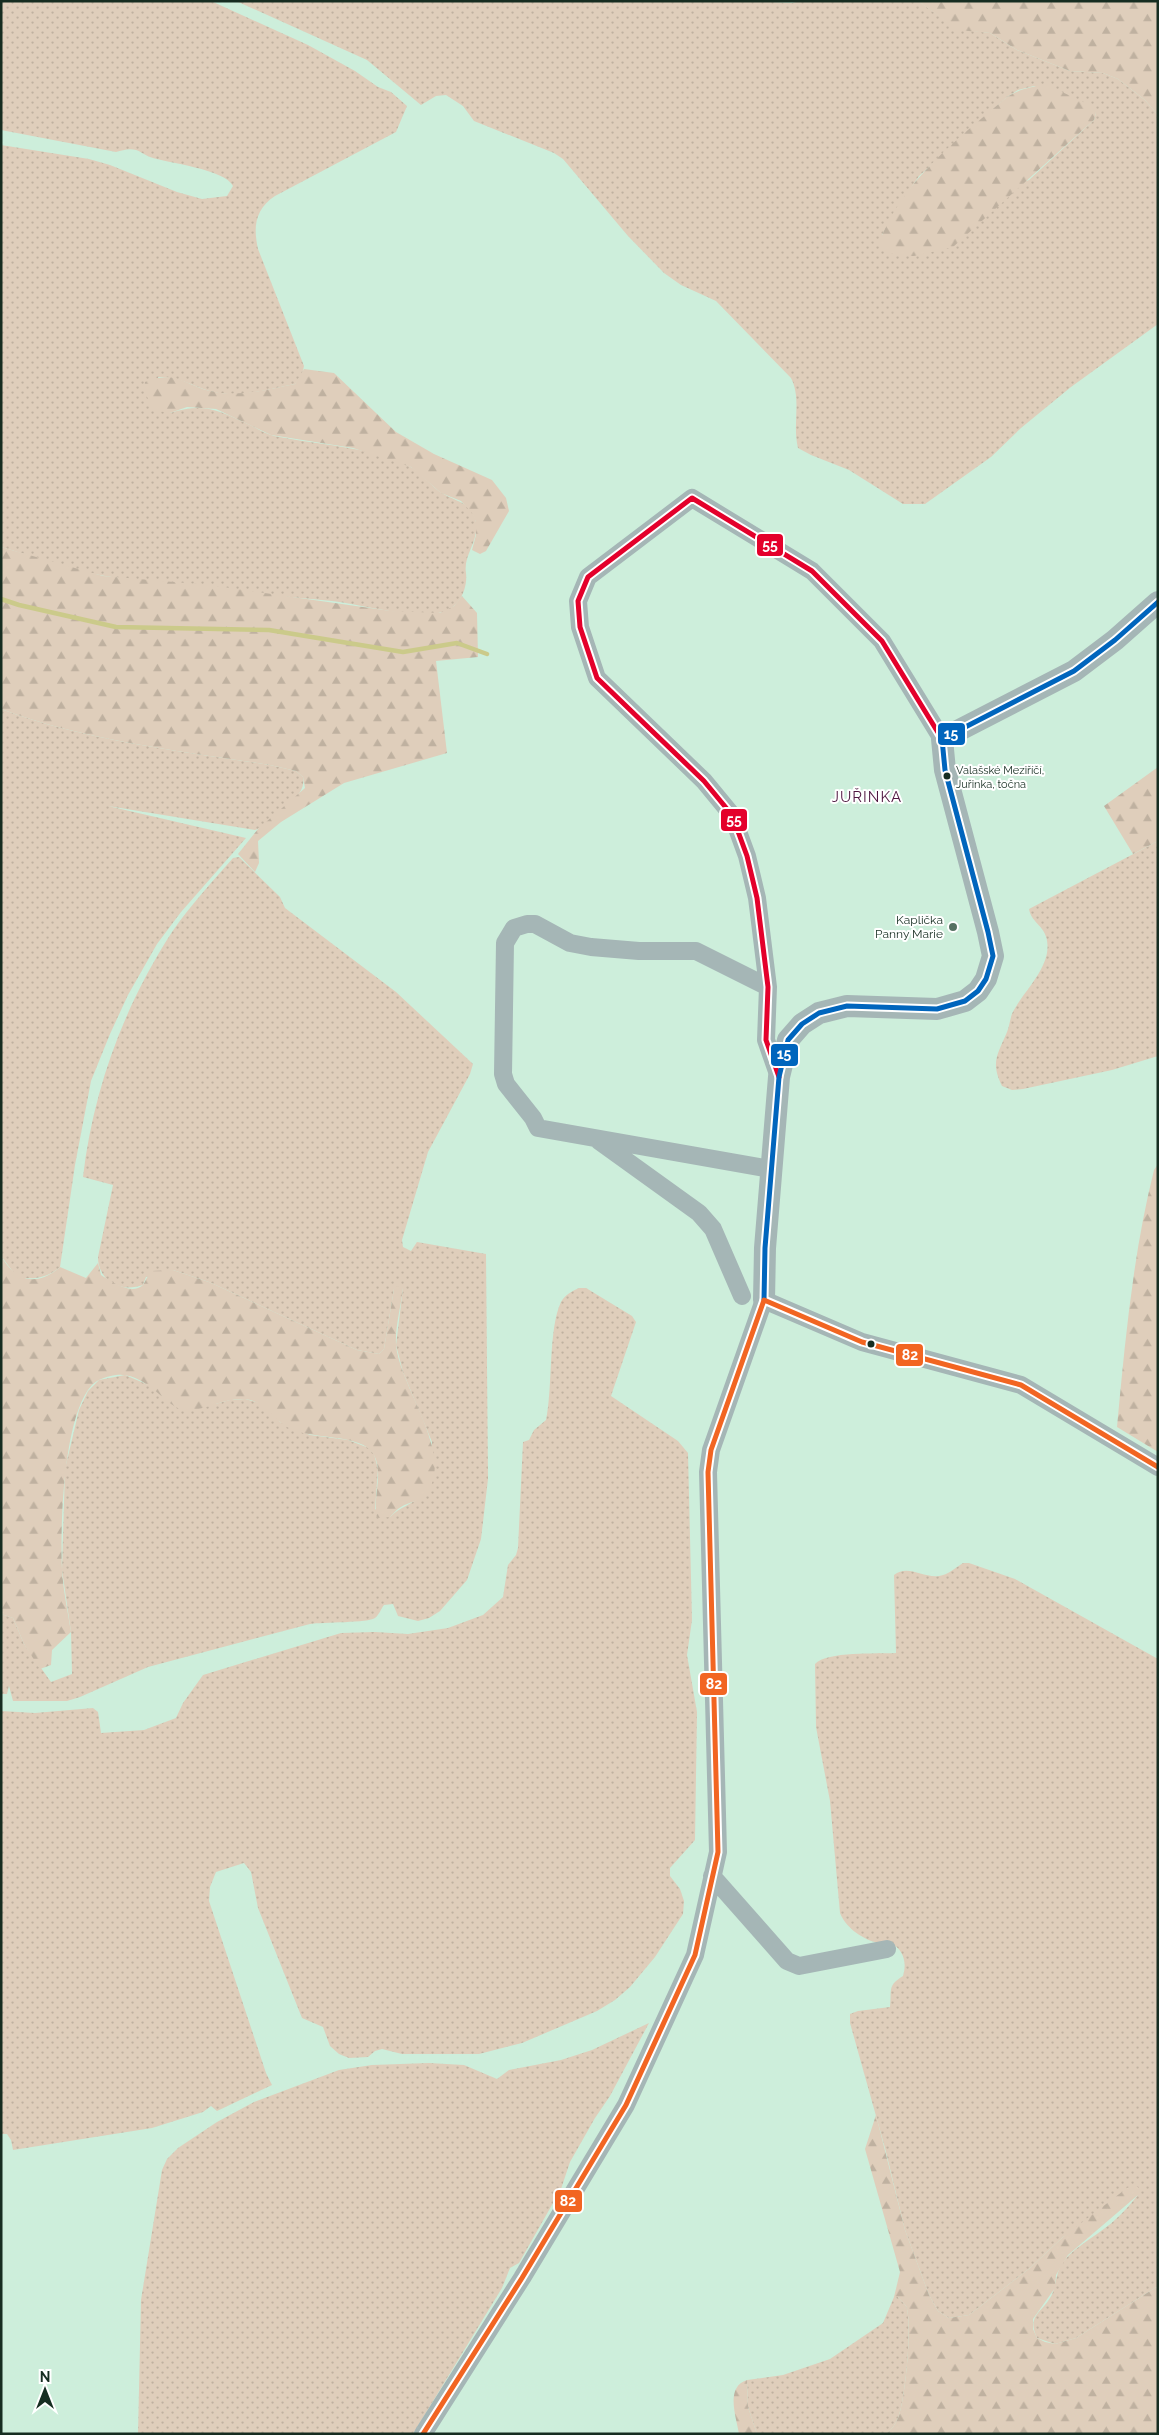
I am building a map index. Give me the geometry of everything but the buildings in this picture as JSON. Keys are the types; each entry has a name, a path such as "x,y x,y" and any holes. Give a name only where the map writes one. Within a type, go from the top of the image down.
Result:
{"street":[{"path":"424,2434 522,2278 626,2105 695,1955 718,1852 708,1472 711,1450 764,1300 765,1248 779,1078 788,1040 802,1024 819,1014 846,1006 937,1009 965,1001 978,990 986,979 993,956 944,770 942,739 882,641 812,571 692,498 588,577 578,601 580,627 598,678 704,781 732,815 748,856 757,898 768,987 766,1040 779,1078"},
{"path":"942,739 1074,671 1115,640 1158,602"},
{"path":"768,987 696,951 639,951 592,947 570,943 535,924 527,924 514,928 505,943 505,1003 501,1067 506,1084 533,1118 538,1128 599,1140 639,1144 716,1161 771,1169"},
{"path":"599,1140 699,1213 713,1230 742,1296"},
{"path":"764,1300 862,1342 1021,1385 1158,1467"},
{"path":"712,1876 787,1961 800,1966 886,1950"}],"green space":[{"path":"1,1 211,1 308,45 355,71 378,87 391,92 407,106 396,132 275,196 263,207 257,219 258,249 304,366 302,375 295,384 255,392 224,394 206,390 181,380 158,377 170,413 192,408 211,409 229,415 274,436 360,450 393,459 409,466 440,492 467,506 474,515 476,522 475,536 467,560 463,593 451,608 438,613 412,614 332,601 133,580 79,570 1,547 1,145 89,159 110,165 177,192 202,199 227,196 233,186 228,180 219,175 195,167 150,157 136,150 128,149 116,152 1,130"},
{"path":"236,1 751,1 792,3 801,1 918,1 958,29 990,33 1017,50 1070,71 1103,73 1118,79 1145,100 1158,115 1158,324 1071,387 1021,428 991,457 925,504 903,504 849,470 798,448 796,439 796,394 791,378 716,301 681,285 664,273 628,236 563,159 554,153 474,121 463,106 446,95 436,96 421,105 367,60","holes":["1034,86 1096,113 1094,120 1029,180 882,235 919,176 1007,97 1018,90"]},
{"path":"918,1 1158,1 1158,115 1145,100 1118,79 1103,73 1070,71 1017,50 990,33 958,30"},
{"path":"1047,85 1092,106 1096,113 1094,120 953,247 914,256 902,256 889,253 879,244 901,201 916,181 951,145 1007,97 1026,88"},
{"path":"304,369 334,373 396,432 434,454 492,480 506,498 509,511 486,551 480,554 472,550 476,535 476,522 472,513 461,501 441,493 411,467 353,448 271,435 216,409 187,407 170,413 154,410 144,391 145,382 166,377 182,380 205,390 215,392 235,394 255,392 295,384"},
{"path":"1,547 103,576 209,585 391,611 440,613 454,606 462,596 477,613 478,657 436,661 447,753 344,783 281,822 258,841 259,863 255,872 238,854 258,829 305,788 303,777 296,771 100,737 34,720 1,709"},
{"path":"1,709 34,720 100,737 168,750 270,765 296,771 303,777 301,790 292,802 255,830 108,806 246,838 181,912 157,944 128,995 91,1081 75,1165 60,1267 50,1274 35,1278 17,1277 1,1256"},
{"path":"1158,767 1158,841 1133,854 1104,806"},
{"path":"1158,841 1158,1056 1112,1070 1023,1089 1012,1090 1002,1086 996,1071 998,1052 1013,1012 1042,968 1047,953 1044,932 1031,915 1029,909"},
{"path":"239,857 280,897 285,908 396,992 473,1064 470,1074 428,1152 402,1240 403,1247 411,1251 417,1242 486,1254 488,1479 481,1539 467,1580 440,1611 429,1618 418,1621 398,1616 393,1604 384,1605 376,1617 371,1620 310,1624 148,1667 67,1701 13,1701 9,1686 7,1694 1,1694 1,1614 13,1618 24,1644 51,1682 72,1674 71,1632 62,1570 65,1469 79,1410 88,1391 99,1380 125,1375 151,1386 166,1398 215,1404 245,1399 260,1403 273,1412 280,1422 310,1435 348,1440 369,1448 374,1454 378,1469 375,1509 390,1517 424,1495 432,1442 403,1372 396,1345 403,1288 394,1289 384,1349 379,1354 357,1350 209,1282 173,1270 146,1277 143,1285 127,1287 119,1286 106,1279 99,1265 98,1257 113,1185 83,1177 94,1112 113,1050 139,989 172,932 233,858"},
{"path":"1158,1164 1158,1452 1117,1427 1135,1266 1154,1170"},
{"path":"1,1256 13,1272 28,1279 43,1277 60,1267 86,1278 98,1263 101,1275 116,1284 133,1289 143,1285 151,1271 173,1270 209,1282 357,1350 379,1354 384,1349 394,1289 397,1286 403,1288 397,1324 396,1345 400,1362 431,1442 435,1462 433,1479 425,1495 404,1505 390,1517 377,1518 377,1462 368,1448 347,1440 308,1434 287,1427 263,1406 252,1400 236,1399 200,1409 185,1410 171,1404 146,1384 127,1375 116,1375 100,1379 92,1385 82,1400 69,1446 65,1473 62,1569 71,1632 52,1650 51,1665 40,1669 24,1644 13,1618 1,1614"},
{"path":"579,1288 586,1288 632,1316 636,1322 611,1396 678,1441 688,1453 692,1620 687,1655 697,1712 695,1840 670,1868 670,1876 680,1889 684,1901 683,1914 655,1957 630,1987 615,2000 597,2011 522,2043 479,2054 402,2054 382,2049 375,2051 368,2057 349,2058 339,2054 330,2046 323,2027 302,2018 258,1908 251,1872 244,1863 216,1872 210,1887 209,1901 266,2073 272,2085 217,2111 211,2106 203,2112 152,2128 13,2150 11,2140 7,2134 1,2134 1,1711 35,1713 93,1708 98,1712 101,1733 144,1730 176,1718 183,1703 203,1675 341,1633 375,1632 408,1634 448,1628 483,1615 503,1597 508,1565 516,1555 518,1548 523,1442 529,1440 534,1430 546,1420 552,1343 557,1314 565,1297"},
{"path":"963,1563 969,1563 1015,1579 1158,1659 1158,2286 1076,2338 1055,2344 1037,2338 1033,2325 1036,2316 1052,2294 1060,2266 1075,2250 1111,2224 1138,2195 1063,2237 1030,2268 969,2315 949,2318 938,2311 929,2295 905,2230 885,2148 850,2023 850,2014 858,2011 890,2007 892,1985 903,1976 905,1966 901,1953 895,1946 890,1943 869,1940 859,1934 849,1927 840,1913 830,1801 816,1727 815,1664 821,1660 841,1655 896,1653 894,1575 899,1572 910,1571 939,1576 948,1573"},
{"path":"649,2023 610,2096 570,2162 561,2189 519,2263 510,2268 502,2288 413,2434 138,2434 141,2300 162,2170 167,2159 178,2148 217,2122 254,2102 339,2070 372,2065 429,2063 464,2065 497,2079 509,2070 561,2060 592,2050"},
{"path":"876,2115 905,2230 929,2295 938,2311 949,2318 969,2315 1030,2268 1063,2237 1127,2188 1135,2185 1140,2189 1138,2195 1068,2255 1056,2275 1055,2288 1033,2319 1033,2329 1037,2338 1045,2342 1055,2344 1076,2338 1158,2286 1158,2434 886,2434 896,2423 901,2409 909,2328 906,2306 898,2297 894,2297 900,2272 865,2149"},
{"path":"894,2297 898,2297 906,2306 909,2328 901,2409 893,2427 886,2434 757,2434 748,2407 747,2380 783,2375 830,2359 883,2323"},
{"path":"747,2380 748,2407 757,2434 739,2434 736,2419 734,2395 740,2384"}],"waterway":[{"path":"1,599 19,605 116,627 269,630 403,652 457,643 487,654"}],"transit line":[{"name":"55","path":"779,1077 766,1040 768,987 757,898 747,856 732,815 704,781 597,678 580,627 578,601 588,577 692,498 812,571 882,641 942,739"},
{"name":"15","path":"764,1300 765,1248 779,1077 788,1040 802,1024 819,1013 847,1006 937,1009 965,1001 978,991 986,979 993,956 945,770 942,739 1074,671 1115,640 1158,602"},
{"name":"82","path":"423,2434 522,2278 626,2105 695,1955 718,1852 708,1472 711,1450 764,1300 862,1342 1021,1385 1158,1467"}],"place":[{"name":"Valašské Meziříčí, Juřinka, točna","path":"947,776"},
{"name":"Kaplička Panny Marie","path":"953,927"}],"district":[{"name":"JUŘINKA","path":"867,797"}]}
